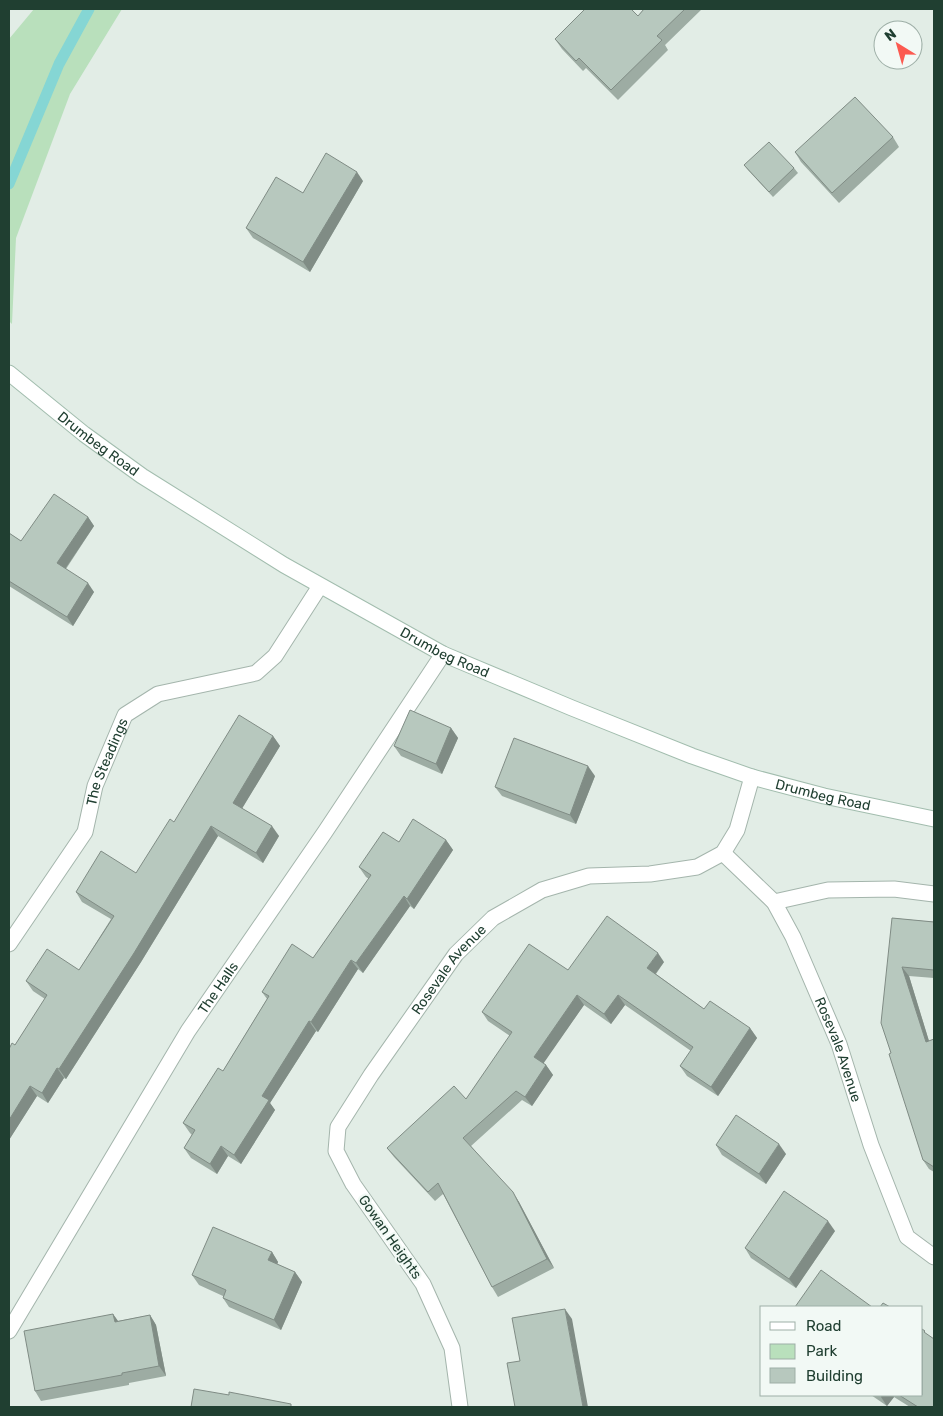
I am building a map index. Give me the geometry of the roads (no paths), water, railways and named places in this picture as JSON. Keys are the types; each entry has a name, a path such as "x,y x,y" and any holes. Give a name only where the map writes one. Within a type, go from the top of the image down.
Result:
{"street":[{"name":"Drumbeg Road","path":"9,373 84,434 142,476 284,565 443,654 692,756 752,777 824,796 934,819"},
{"name":"The Steadings","path":"9,944 85,832 95,786 124,715 158,694 256,673 275,656 320,586"},
{"name":"The Halls","path":"9,1331 188,1030 325,832 443,654"},
{"path":"723,853 737,830 752,777"},
{"name":"Rosevale Avenue","path":"371,1075 456,954 493,918 542,890 589,876 650,874 697,867 723,853 774,902 793,937 839,1044 871,1144 907,1237 934,1257"},
{"path":"774,902 828,890 894,889 934,894"},
{"name":"Gowan Heights","path":"371,1075 338,1127 336,1152 352,1184 424,1284 452,1348 460,1407"}],"waterway":[{"path":"9,184 59,64 89,9"}]}
